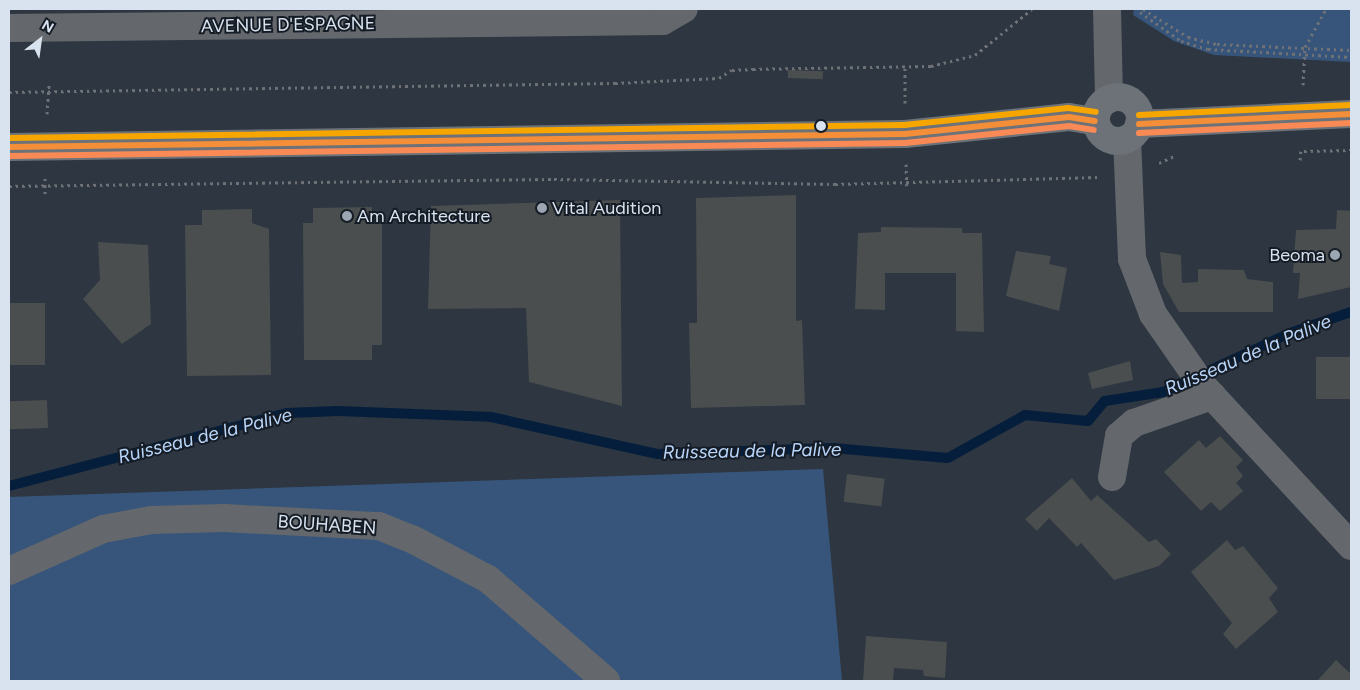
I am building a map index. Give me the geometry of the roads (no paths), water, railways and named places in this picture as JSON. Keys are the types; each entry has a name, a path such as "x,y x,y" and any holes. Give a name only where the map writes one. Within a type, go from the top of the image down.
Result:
{"main road":[{"path":"9,147 905,134 1069,118 1131,101 1139,113 1133,132"},
{"path":"1102,110 1105,138 1133,132 1351,114"}],"street":[{"name":"AVENUE D'ESPAGNE","path":"9,28 664,21 684,9"},
{"path":"1102,110 1107,9"},
{"path":"1133,132 1132,259 1153,314 1203,384 1351,546"},
{"path":"1112,477 1119,436 1134,423 1203,384"},
{"name":"BOUHABEN","path":"9,571 103,530 151,520 224,518 379,526 412,539 488,579 606,681"}],"waterway":[{"name":"Ruisseau de la Palive","path":"9,486 287,413 338,411 491,417 658,454 833,448 948,458 1025,415 1088,421 1105,401 1163,392 1290,333 1351,312"}],"place":[{"name":"Vital Audition","path":"542,208"},
{"name":"Am Architecture","path":"347,216"},
{"name":"Beoma","path":"1335,255"}]}
